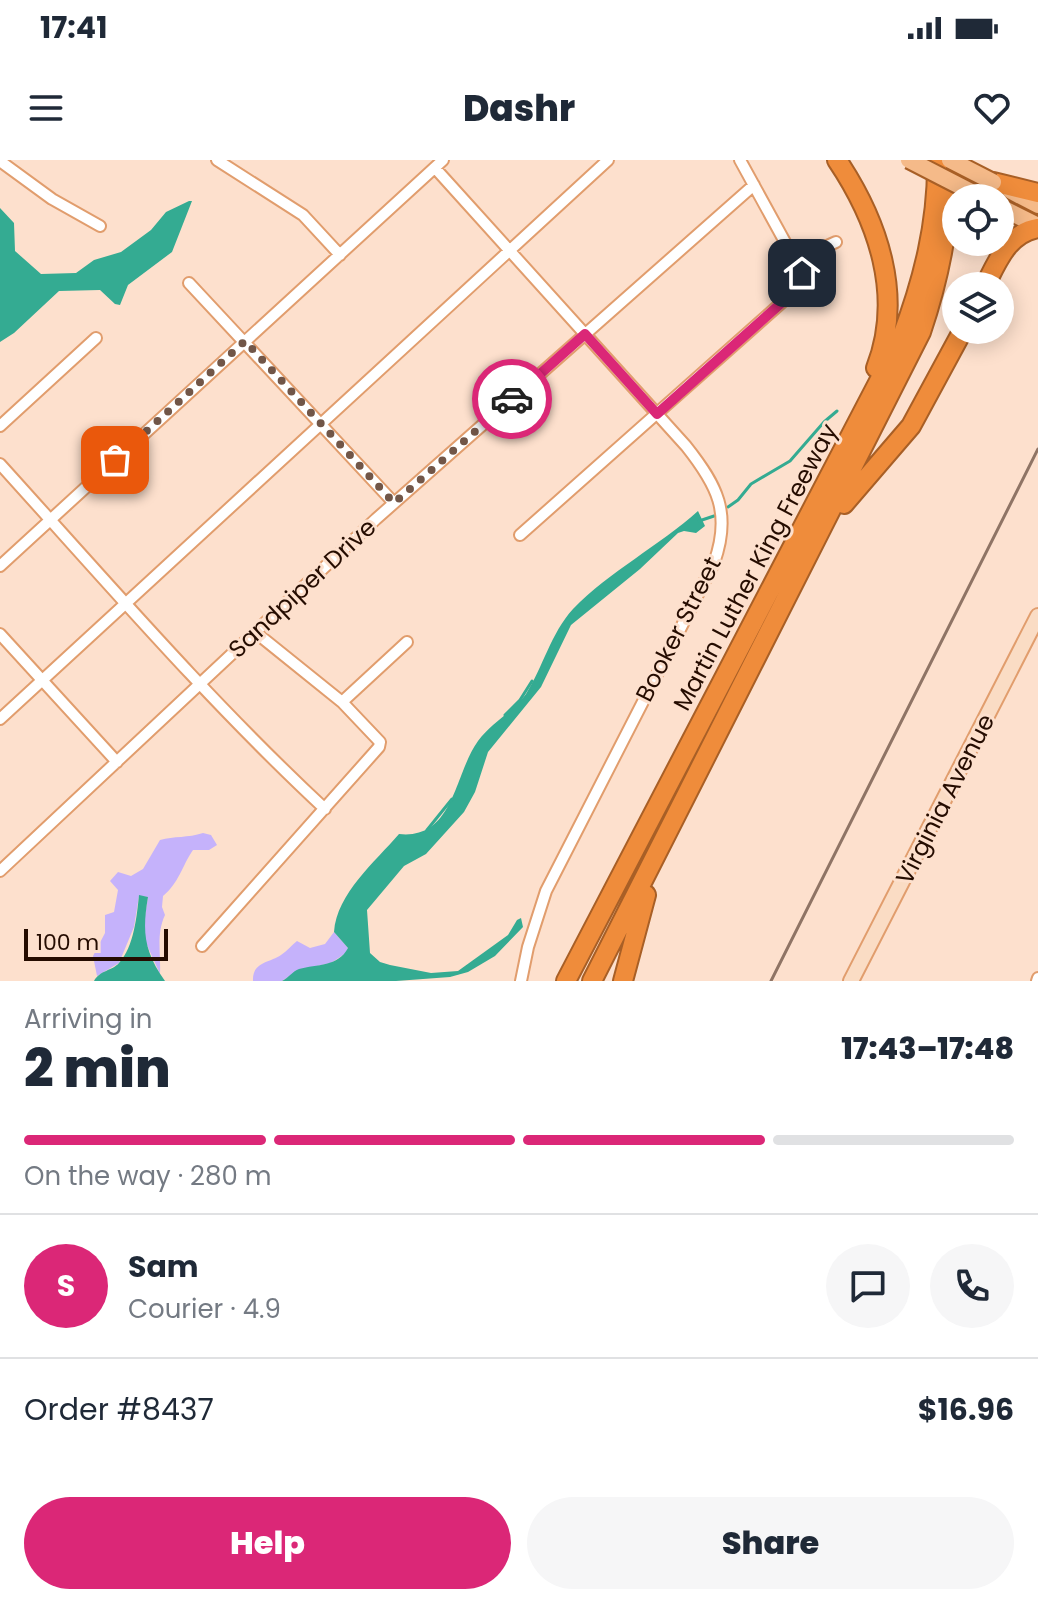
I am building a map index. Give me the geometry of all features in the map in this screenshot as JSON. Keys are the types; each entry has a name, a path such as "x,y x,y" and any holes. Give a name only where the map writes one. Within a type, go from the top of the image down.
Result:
{"highway":[{"path":"836,465 855,412 881,357 887,319 883,255 864,206 837,160"},
{"name":"Martin Luther King Freeway","path":"566,981 894,355 914,306 933,227 937,160"},
{"name":"Martin Luther King Freeway","path":"592,981 921,332 932,299 945,237 951,198 950,160"},
{"path":"1014,192 1038,193"},
{"path":"993,272 1006,247 1024,232 1038,227"},
{"path":"810,552 837,512 911,426 955,344"},
{"path":"623,981 640,912 665,836"}],"main road":[{"path":"909,160 972,184"},
{"path":"950,160 980,184"},
{"path":"1014,198 1038,205"},
{"path":"1014,214 1038,227"}],"street":[{"path":"217,160 303,215 340,255"},
{"path":"0,719 608,160"},
{"path":"520,535 797,289 802,276 796,260 740,160"},
{"path":"0,161 52,199 100,226"},
{"path":"0,566 439,164"},
{"name":"Booker Street","path":"439,164 510,251 709,475 719,499 722,535 714,563 561,858 538,912 521,981"},
{"name":"Sandpiper Drive","path":"0,871 394,503 754,185"},
{"path":"796,260 836,242"},
{"path":"189,283 394,503"},
{"path":"0,426 96,338"},
{"path":"0,464 262,750 325,809"},
{"name":"Virginia Avenue","path":"851,981 1038,616"},
{"path":"202,946 325,809 380,742 342,702 255,632"},
{"path":"0,634 117,762"},
{"path":"342,702 407,642"}],"shaded area":[{"path":"203,833 211,835 217,845 209,850 193,850 177,880 163,896 165,915 160,936 160,974 142,934 148,897 139,896 134,927 119,963 97,976 93,956 105,933 105,915 114,912 118,890 110,881 118,872 131,876 143,869 160,840"},
{"path":"334,932 348,948 346,953 331,963 299,970 282,981 253,981 258,967 281,955 297,941 310,948 325,944"}],"water":[{"path":"192,201 172,252 128,285 120,305 100,290 59,291 0,342 0,208 14,223 15,251 41,274 76,273 94,260 121,252 151,230 166,212"},
{"path":"698,511 705,526 696,533 678,533 640,569 571,625 541,687 488,752 475,792 464,812 426,854 404,866 367,910 370,953 380,962 431,973 458,971 508,935 521,918 523,927 495,956 468,972 450,977 396,981 282,981 299,969 333,962 344,954 348,948 334,932 342,904 350,891 399,834 417,833 431,827 442,816 478,741 526,694 565,618 587,595"},
{"path":"139,895 148,897 146,941 165,981 94,981 116,966 124,956 134,930"}],"waterway":[{"path":"728,507 751,484 790,461 837,411"},
{"path":"699,521 714,516"},
{"path":"505,715 520,700 532,681"},
{"path":"427,830 452,799"}],"railway":[{"path":"771,981 1038,449"}],"way so far":[{"path":"115,460 245,341 394,503 512,399"}],"route":[{"path":"512,399 585,334 657,414 797,289 802,273"}]}
